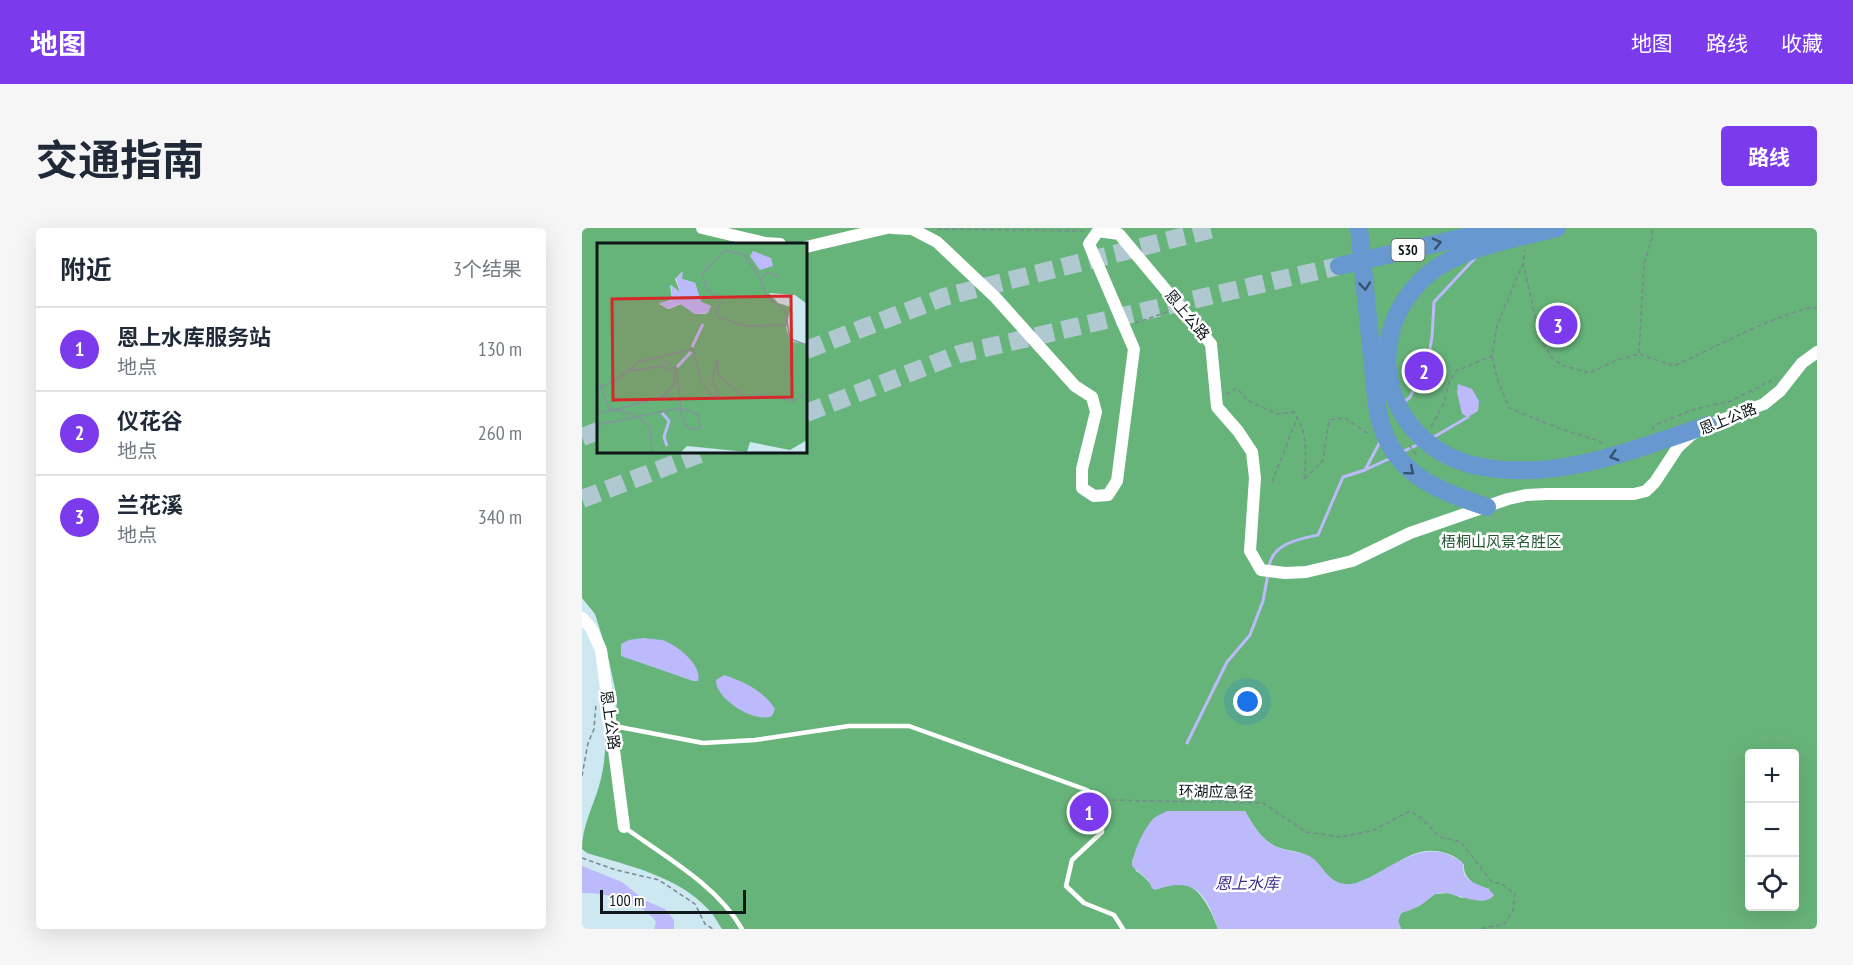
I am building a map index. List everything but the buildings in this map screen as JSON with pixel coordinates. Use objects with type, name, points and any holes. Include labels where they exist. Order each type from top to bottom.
[{"type":"highway","points":[[1359,228],[1377,407],[1384,435],[1400,462],[1424,482],[1438,490],[1486,507]]},
{"type":"highway","name":"S30","points":[[1339,266],[1504,228]]},
{"type":"highway","points":[[1557,228],[1466,252],[1427,275],[1408,294],[1396,317],[1386,359],[1391,392],[1406,421],[1419,435],[1462,462],[1482,467],[1535,470],[1577,465],[1626,453],[1708,425]]},
{"type":"street","points":[[702,228],[765,243]]},
{"type":"street","points":[[807,247],[887,228]]},
{"type":"street","points":[[892,228],[912,229],[937,242],[995,297],[1075,386],[1092,398],[1096,412],[1082,469],[1082,488],[1094,496],[1108,495],[1117,481],[1134,349],[1089,244],[1098,231]]},
{"type":"street","name":"恩上公路","points":[[1098,231],[1119,234],[1211,344],[1217,407],[1238,431],[1252,452],[1255,477],[1250,551],[1261,570],[1285,573],[1306,572],[1352,561],[1410,532],[1508,499],[1537,494],[1640,493],[1651,487],[1678,447],[1691,435],[1708,425],[1764,404],[1780,391],[1802,363],[1817,352]]},
{"type":"street","name":"恩上公路","points":[[582,618],[591,628],[601,651],[624,827]]},
{"type":"lane","points":[[611,726],[703,743],[755,740],[849,726],[909,726],[1087,790],[1098,800],[1102,832],[1072,860],[1066,886],[1084,903],[1114,915],[1123,929]]},
{"type":"lane","points":[[624,827],[714,892],[736,918],[742,929]]},
{"type":"path","points":[[1639,354],[1644,264],[1652,238],[1652,228]]},
{"type":"path","points":[[933,229],[1098,231]]},
{"type":"path","points":[[1525,251],[1523,263],[1497,325],[1492,356],[1497,378],[1509,408],[1561,429],[1599,441],[1606,447]]},
{"type":"path","points":[[1523,263],[1538,329],[1544,345],[1552,358],[1562,365],[1589,373],[1617,360],[1639,354],[1674,366],[1789,314],[1813,307],[1817,308]]},
{"type":"path","points":[[1122,322],[1133,324],[1145,321],[1166,314],[1178,304]]},
{"type":"path","points":[[1431,427],[1456,371],[1492,356]]},
{"type":"path","points":[[1649,432],[1655,425],[1695,409],[1731,401],[1782,374]]},
{"type":"path","points":[[1226,394],[1237,388],[1247,400],[1277,414],[1293,412],[1298,417],[1306,446],[1304,480],[1323,460],[1329,420],[1345,418],[1375,438]]},
{"type":"path","points":[[1272,482],[1298,417]]},
{"type":"path","points":[[1406,440],[1419,459]]},
{"type":"path","points":[[582,776],[588,743],[594,729],[596,705],[606,692]]},
{"type":"path","name":"环湖应急径","points":[[1098,800],[1263,803],[1306,832],[1340,837],[1372,831],[1410,810],[1440,837],[1461,842],[1492,882],[1502,884],[1515,894],[1514,912],[1504,924],[1479,929]]},
{"type":"path","points":[[582,858],[616,870],[659,880],[695,904],[705,924],[713,929]]},
{"type":"green space","name":"梧桐山风景名胜区","points":[[582,228],[1817,228],[1817,929],[1401,929],[1398,921],[1401,913],[1419,906],[1435,894],[1449,893],[1462,898],[1490,889],[1468,878],[1464,865],[1458,859],[1445,853],[1432,851],[1419,852],[1407,857],[1363,882],[1343,885],[1331,878],[1306,855],[1279,848],[1270,843],[1257,831],[1245,811],[1149,825],[1132,861],[1136,871],[1158,889],[1180,883],[1197,892],[1204,899],[1218,929],[722,929],[709,910],[697,898],[668,880],[587,853],[582,849],[586,824],[603,771],[605,725],[616,716],[617,698],[607,652],[595,614],[582,598]]},
{"type":"water","points":[[1458,384],[1472,389],[1479,401],[1478,411],[1468,417],[1462,414],[1457,392]]},
{"type":"water","points":[[643,638],[668,642],[681,651],[696,668],[698,681],[621,656],[621,644]]},
{"type":"water","points":[[724,675],[746,684],[765,697],[775,709],[772,716],[765,718],[756,716],[729,702],[717,687],[716,680]]},
{"type":"water","name":"恩上水库","points":[[1167,811],[1245,811],[1257,831],[1270,843],[1313,858],[1333,880],[1346,884],[1363,880],[1414,855],[1437,852],[1449,855],[1462,862],[1464,874],[1468,879],[1488,889],[1494,895],[1483,901],[1446,893],[1436,894],[1417,907],[1401,913],[1398,921],[1401,929],[1218,929],[1209,906],[1197,891],[1180,885],[1155,890],[1148,880],[1132,866],[1137,847],[1146,828],[1154,818]]},
{"type":"water","points":[[582,866],[622,882],[644,900],[665,909],[674,920],[674,929],[654,929],[656,922],[650,914],[623,899],[602,894],[582,893]]},
{"type":"waterway","points":[[1404,402],[1410,397],[1427,365],[1432,337],[1434,302],[1475,258]]},
{"type":"waterway","points":[[1432,438],[1468,417]]},
{"type":"waterway","points":[[1269,567],[1275,553],[1287,544],[1318,535],[1343,477],[1365,470],[1380,442]]},
{"type":"waterway","points":[[1402,452],[1421,443]]},
{"type":"waterway","points":[[1367,469],[1391,458]]},
{"type":"waterway","points":[[1187,743],[1227,662],[1250,635],[1263,601],[1268,574]]},
{"type":"tunnel","points":[[807,350],[944,297],[1217,228]]},
{"type":"tunnel","points":[[807,413],[959,354],[1339,266]]},
{"type":"tunnel","points":[[582,437],[597,431]]},
{"type":"tunnel","points":[[582,499],[702,453]]},
{"type":"place","name":"兰花溪","points":[[1558,325]]},
{"type":"place","name":"仪花谷","points":[[1424,371]]},
{"type":"place","name":"恩上水库服务站","points":[[1089,812]]}]
